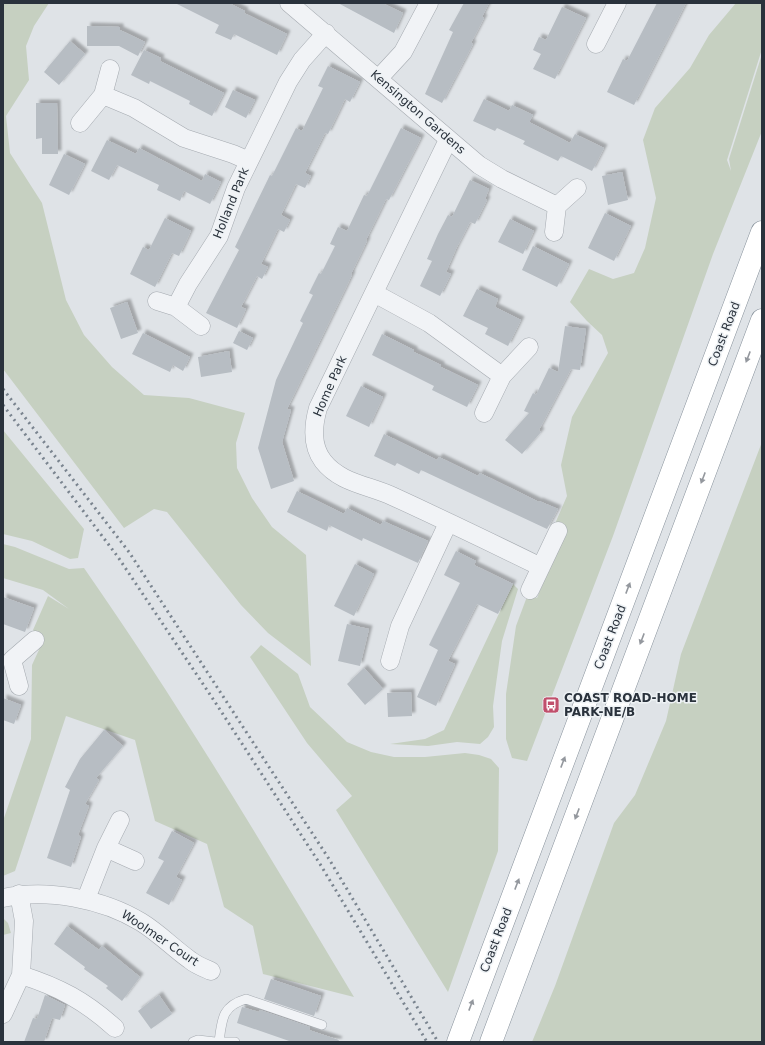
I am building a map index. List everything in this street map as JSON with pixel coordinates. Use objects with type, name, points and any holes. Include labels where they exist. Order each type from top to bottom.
[{"type":"highway","name":"Coast Road","points":[[458,1042],[762,232]]},
{"type":"highway","points":[[491,1042],[762,320]]},
{"type":"street","name":"Kensington Gardens","points":[[288,3],[379,78],[448,140],[491,173],[557,206]]},
{"type":"street","points":[[379,78],[403,52],[411,40],[429,3]]},
{"type":"street","points":[[596,44],[616,3]]},
{"type":"street","name":"Holland Park","points":[[176,307],[188,284],[220,236],[230,203],[249,161],[295,70],[326,33]]},
{"type":"street","points":[[80,123],[103,95],[110,69]]},
{"type":"street","name":"Holland Park","points":[[103,95],[134,108],[184,138],[233,154],[249,161]]},
{"type":"street","name":"Home Park","points":[[448,140],[318,408],[314,429],[315,447],[323,462],[340,476],[390,495],[541,567]]},
{"type":"street","points":[[554,232],[557,206],[577,188]]},
{"type":"street","points":[[374,293],[429,323],[502,376]]},
{"type":"street","points":[[157,301],[176,307],[201,326]]},
{"type":"street","points":[[484,413],[502,376],[529,347]]},
{"type":"street","points":[[390,661],[400,626],[448,523]]},
{"type":"street","points":[[530,590],[558,531]]},
{"type":"street","points":[[18,686],[8,657],[35,640]]},
{"type":"street","points":[[86,899],[106,848],[120,820]]},
{"type":"street","points":[[106,848],[134,861]]},
{"type":"street","points":[[3,1014],[21,975],[24,921],[11,896]]},
{"type":"street","name":"Woolmer Court","points":[[11,896],[86,899],[116,908],[142,923],[190,960],[211,971]]},
{"type":"street","points":[[21,975],[47,983],[72,995],[95,1010],[115,1028]]},
{"type":"lane","points":[[235,1042],[220,1042],[222,1018],[235,1002],[246,999],[322,1025]]},
{"type":"lane","points":[[193,1042],[198,1040],[216,1042]]},
{"type":"green space","points":[[3,3],[49,3],[34,26],[26,46],[29,80],[6,116],[10,153],[42,203],[66,300],[84,335],[112,367],[144,395],[189,398],[245,413],[236,443],[237,468],[252,498],[272,527],[306,555],[311,666],[268,633],[241,605],[167,512],[154,509],[124,528],[3,369]]},
{"type":"green space","points":[[736,3],[762,3],[762,49],[727,160],[731,171],[729,159],[762,54],[762,131],[713,254],[613,536],[527,761],[512,758],[506,739],[506,694],[516,626],[528,594],[537,598],[565,530],[554,526],[567,496],[561,465],[572,417],[608,353],[602,335],[570,302],[589,269],[613,279],[634,273],[645,248],[656,198],[643,140],[655,108],[690,68],[709,35]]},
{"type":"green space","points":[[3,430],[84,529],[78,558],[70,559],[32,541],[3,534]]},
{"type":"green space","points":[[762,442],[762,1042],[532,1042],[555,986],[614,823],[635,795],[666,721],[681,654]]},
{"type":"green space","points":[[3,544],[15,547],[69,569],[84,568],[155,673],[189,727],[256,834],[354,997],[263,974],[253,926],[224,907],[207,844],[155,821],[135,740],[66,716],[15,871],[3,876],[3,821],[31,739],[32,665],[43,641],[33,630],[48,596],[69,609],[43,590],[3,578]]},
{"type":"green space","points":[[513,584],[518,589],[502,641],[493,706],[494,727],[488,737],[480,744],[457,742],[428,746],[390,744],[425,739],[444,730]]},
{"type":"green space","points":[[261,645],[298,674],[310,707],[347,742],[371,752],[394,757],[425,757],[465,753],[479,755],[491,759],[499,768],[498,851],[448,992],[336,810],[352,796],[307,743],[250,657]]},
{"type":"green space","points":[[3,918],[8,923],[11,933],[3,935]]},
{"type":"building","points":[[175,3],[229,3],[245,11],[244,13],[287,34],[277,55],[234,34],[231,40],[215,33],[219,25]]},
{"type":"building","points":[[338,3],[382,3],[403,13],[394,33]]},
{"type":"building","points":[[464,3],[489,3],[482,17],[484,18],[471,43],[473,44],[442,103],[425,94],[453,32],[449,30]]},
{"type":"building","points":[[657,3],[686,3],[634,105],[607,92],[623,59],[627,61]]},
{"type":"building","points":[[562,7],[586,18],[555,79],[533,69],[541,54],[533,50],[539,37],[546,40]]},
{"type":"building","points":[[87,26],[120,27],[120,30],[145,42],[138,56],[119,46],[87,46]]},
{"type":"building","points":[[70,41],[85,54],[59,85],[44,72]]},
{"type":"building","points":[[144,50],[161,58],[160,61],[224,93],[212,116],[189,104],[190,101],[150,81],[149,84],[131,75]]},
{"type":"building","points":[[328,66],[360,82],[350,102],[345,99],[328,134],[325,133],[305,173],[311,176],[305,188],[296,184],[281,215],[290,220],[284,232],[278,229],[261,264],[268,267],[262,279],[257,276],[241,307],[246,309],[237,328],[206,313],[239,250],[235,247],[270,175],[272,176],[296,128],[302,131],[323,88],[318,86]]},
{"type":"building","points":[[233,90],[255,100],[246,118],[225,107]]},
{"type":"building","points":[[484,99],[509,111],[512,105],[533,115],[529,122],[570,143],[575,134],[604,148],[592,171],[561,156],[558,161],[523,144],[525,141],[497,128],[495,131],[473,121]]},
{"type":"building","points":[[36,103],[57,103],[58,154],[42,154],[42,138],[36,139]]},
{"type":"building","points":[[401,128],[421,138],[389,200],[386,199],[366,240],[367,241],[351,274],[352,275],[287,409],[291,410],[282,442],[294,481],[271,489],[258,448],[276,380],[303,323],[300,321],[313,295],[309,293],[319,273],[321,274],[335,246],[330,244],[338,227],[347,231],[364,195],[367,196]]},
{"type":"building","points":[[107,140],[136,154],[139,148],[202,181],[205,174],[221,182],[210,204],[184,191],[180,201],[157,190],[159,185],[117,165],[109,180],[91,171]]},
{"type":"building","points":[[64,154],[85,164],[69,195],[49,185]]},
{"type":"building","points":[[622,172],[628,200],[608,205],[602,176]]},
{"type":"building","points":[[470,180],[489,189],[485,199],[487,200],[475,224],[470,222],[456,249],[446,272],[451,274],[440,296],[420,286],[432,261],[427,259],[438,234],[448,215],[452,217]]},
{"type":"building","points":[[605,213],[631,226],[614,261],[588,248]]},
{"type":"building","points":[[165,218],[191,231],[179,256],[172,253],[155,287],[130,274],[143,247],[149,250]]},
{"type":"building","points":[[510,219],[534,231],[523,254],[498,242]]},
{"type":"building","points":[[533,246],[569,264],[557,287],[522,270]]},
{"type":"building","points":[[477,289],[498,299],[495,307],[521,320],[508,346],[485,334],[488,328],[463,316]]},
{"type":"building","points":[[127,302],[138,333],[121,339],[110,308]]},
{"type":"building","points":[[565,326],[586,329],[580,370],[571,369],[539,430],[541,432],[522,454],[505,440],[529,413],[524,411],[533,393],[536,395],[549,368],[558,372]]},
{"type":"building","points":[[239,331],[253,338],[247,350],[233,343]]},
{"type":"building","points":[[143,333],[190,357],[183,371],[173,365],[170,372],[132,354]]},
{"type":"building","points":[[382,334],[441,365],[441,367],[478,385],[467,407],[432,390],[434,386],[372,355]]},
{"type":"building","points":[[229,351],[232,372],[201,377],[198,357]]},
{"type":"building","points":[[361,386],[383,397],[369,427],[346,416]]},
{"type":"building","points":[[384,434],[437,460],[439,457],[478,476],[480,473],[539,502],[558,509],[547,529],[421,470],[419,474],[397,463],[395,466],[374,456]]},
{"type":"building","points":[[297,491],[344,514],[347,508],[381,525],[383,521],[428,541],[418,563],[363,538],[362,541],[329,525],[327,531],[287,512]]},
{"type":"building","points":[[456,551],[476,561],[474,565],[513,584],[498,614],[477,604],[448,661],[455,664],[436,706],[417,697],[438,650],[429,645],[460,583],[444,575]]},
{"type":"building","points":[[355,564],[374,574],[354,616],[334,606]]},
{"type":"building","points":[[3,597],[34,608],[25,632],[3,624]]},
{"type":"building","points":[[347,624],[369,629],[360,666],[338,661]]},
{"type":"building","points":[[364,668],[383,689],[365,705],[347,684]]},
{"type":"building","points":[[411,692],[412,716],[388,717],[387,693]]},
{"type":"building","points":[[3,698],[21,705],[14,724],[3,720]]},
{"type":"building","points":[[104,730],[123,746],[96,778],[99,780],[85,804],[89,806],[78,835],[81,837],[71,867],[47,858],[70,790],[65,787],[80,759]]},
{"type":"building","points":[[172,831],[194,843],[176,877],[182,880],[169,905],[146,893],[164,861],[158,858]]},
{"type":"building","points":[[67,926],[99,950],[102,946],[140,977],[122,1001],[106,988],[108,986],[84,969],[85,967],[54,944]]},
{"type":"building","points":[[271,979],[321,996],[314,1016],[264,999]]},
{"type":"building","points":[[45,995],[65,1005],[60,1020],[52,1018],[44,1042],[24,1042],[33,1018],[37,1019]]},
{"type":"building","points":[[159,995],[172,1014],[151,1029],[138,1011]]},
{"type":"building","points":[[242,1007],[259,1012],[260,1010],[310,1027],[309,1030],[339,1040],[338,1042],[292,1042],[237,1023]]},
{"type":"railway","points":[[3,389],[129,552],[329,859],[438,1042]]},
{"type":"railway","points":[[3,405],[118,557],[215,702],[320,864],[427,1042]]},
{"type":"place","name":"COAST ROAD-HOME PARK-NE/B","points":[[551,705]]}]
